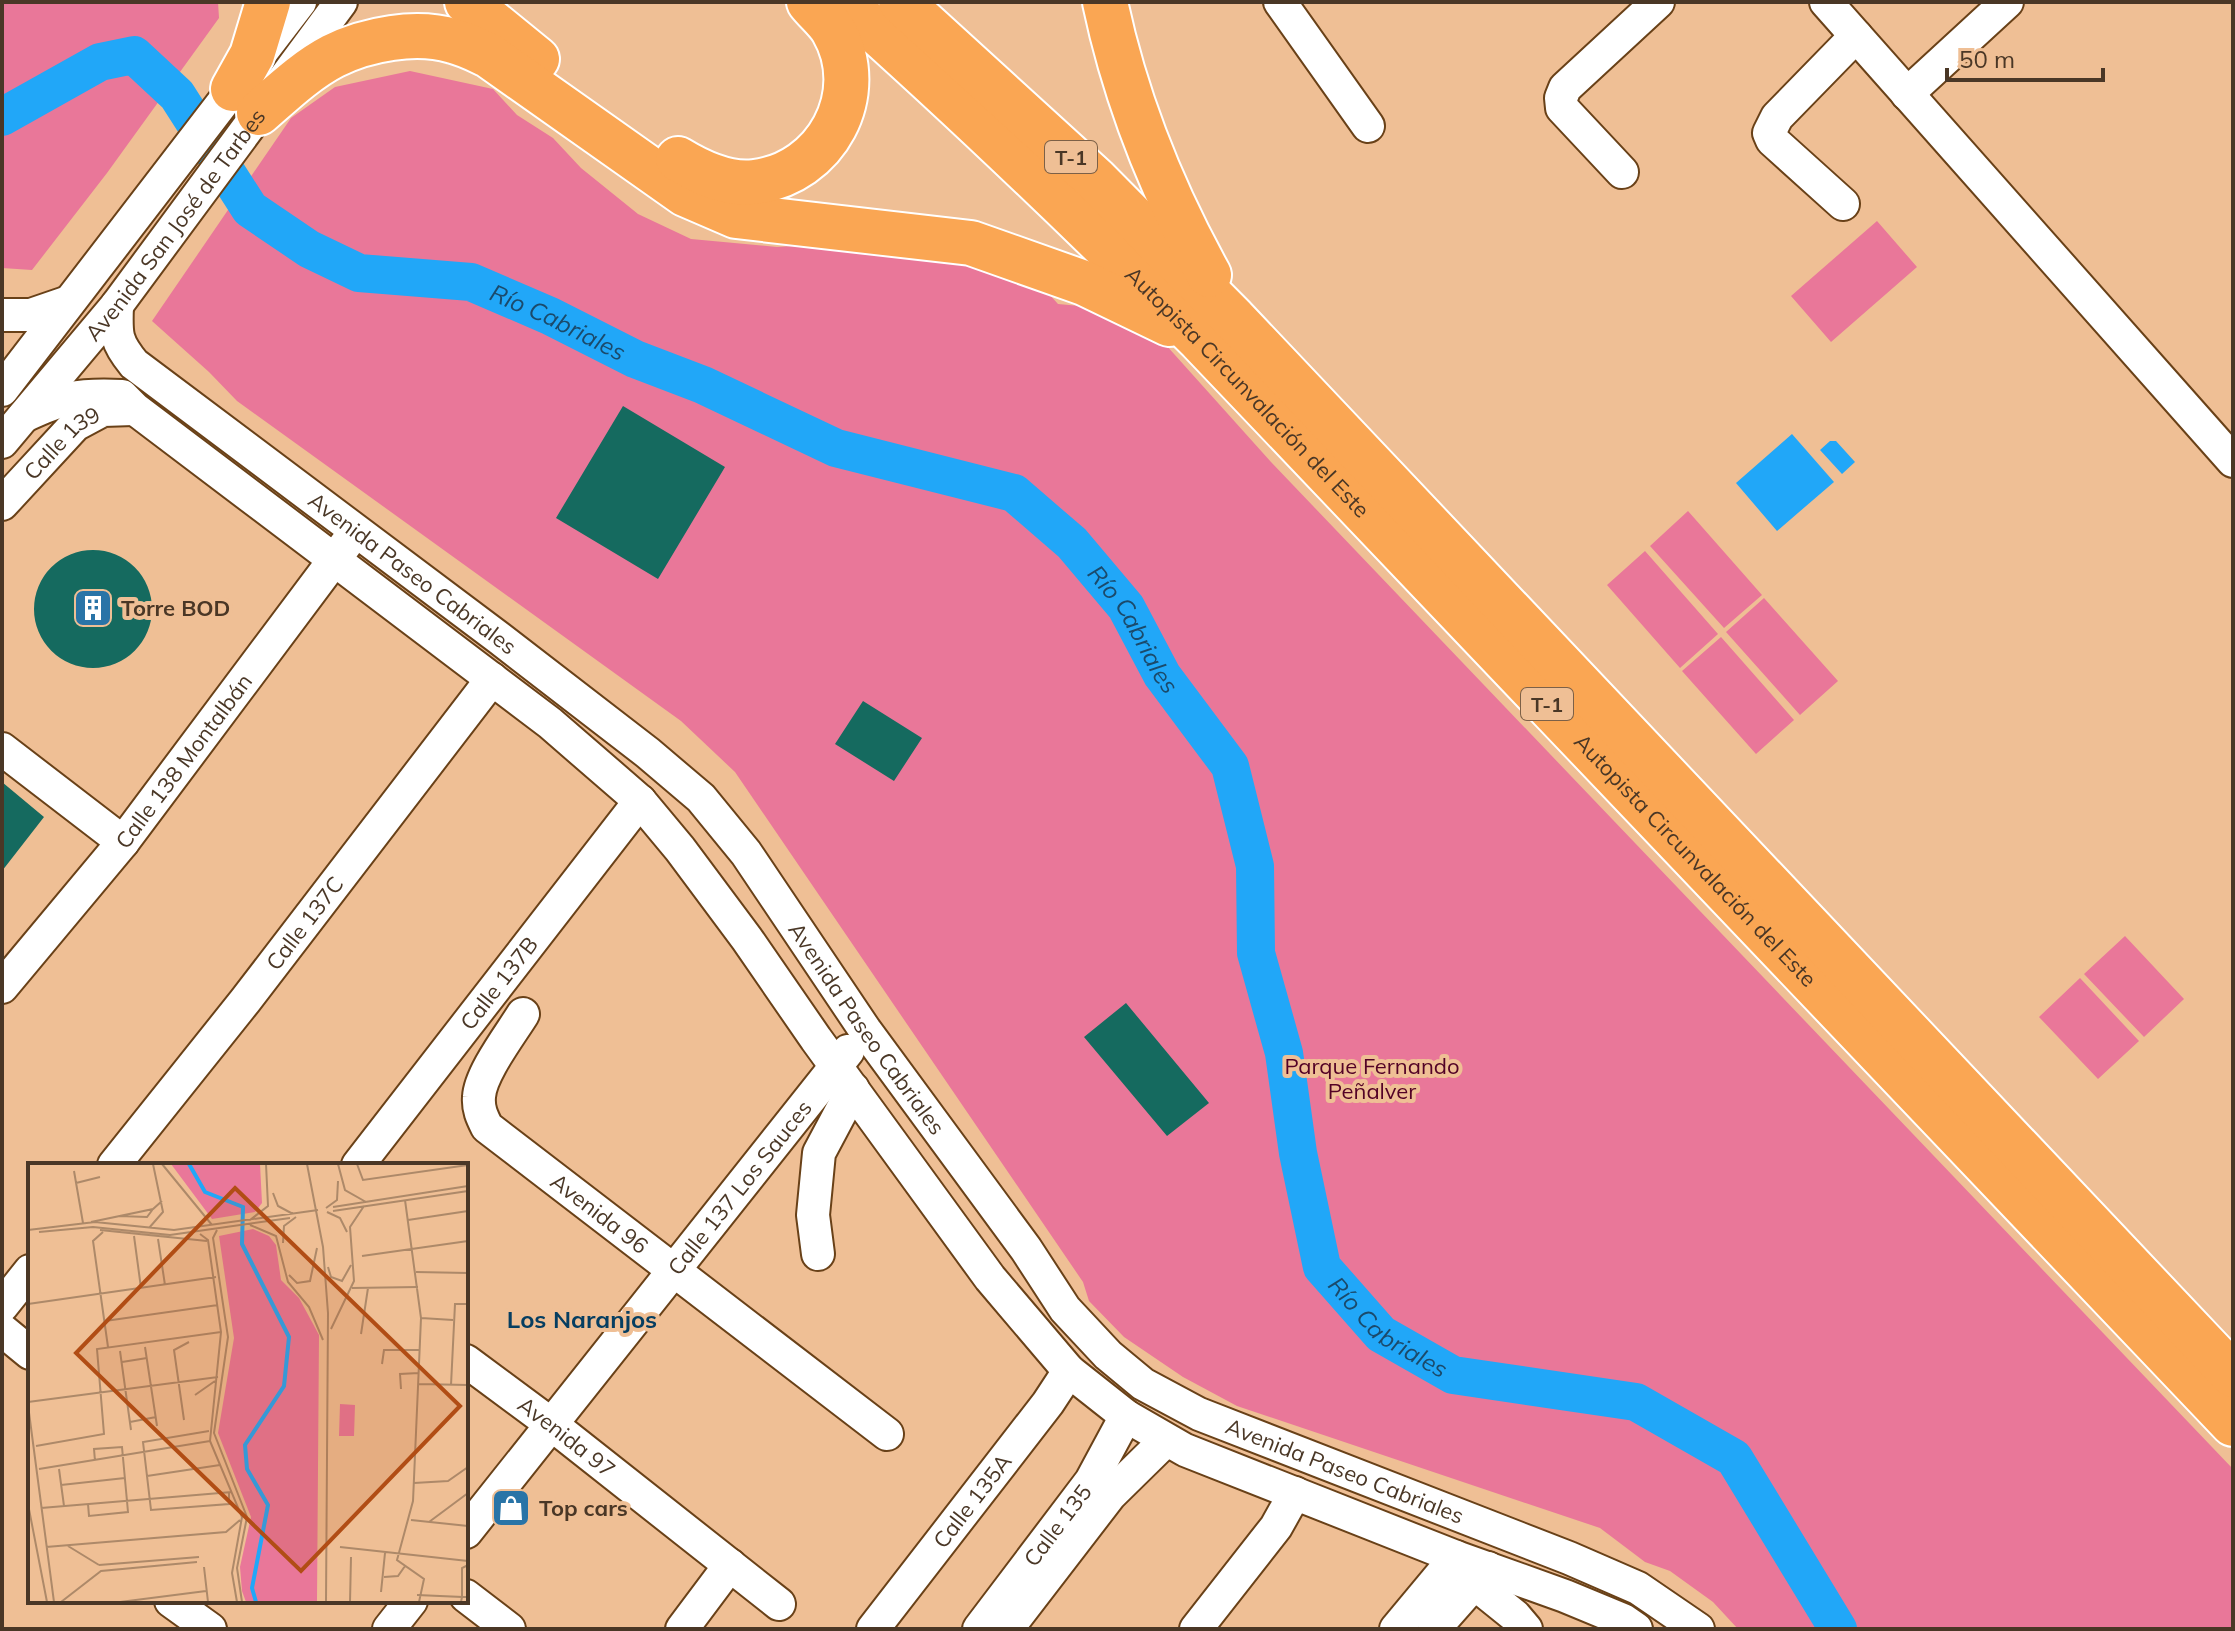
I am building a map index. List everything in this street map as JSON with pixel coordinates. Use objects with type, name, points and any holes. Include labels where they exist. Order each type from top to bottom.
[{"type":"highway","points":[[268,2],[252,55],[246,101],[295,82],[332,57],[367,43],[410,36],[452,40],[488,55],[685,194],[736,216],[971,243],[1217,330]]},
{"type":"highway","points":[[467,2],[506,36],[656,147],[720,180],[753,183],[786,174],[814,156],[835,130],[845,102],[846,66],[833,30],[809,2]]},
{"type":"highway","name":"Autopista Circunvalación del Este","points":[[843,2],[1043,185],[1217,330],[2233,1375]]},
{"type":"highway","name":"Autopista Circunvalación del Este","points":[[901,2],[1095,179],[1217,330],[2233,1424]]},
{"type":"highway","points":[[1105,2],[1117,51],[1147,142],[1194,248],[1217,330]]},
{"type":"street","name":"Avenida San José de Tarbes","points":[[2,442],[117,305],[149,261],[246,101],[300,2]]},
{"type":"street","name":"Avenida San José de Tarbes","points":[[2,390],[105,255],[341,2]]},
{"type":"street","points":[[1280,2],[1368,126]]},
{"type":"street","points":[[1622,172],[1562,108],[1561,98],[1565,88],[1658,2]]},
{"type":"street","points":[[1826,2],[2233,461]]},
{"type":"street","points":[[1907,94],[2007,2]]},
{"type":"street","points":[[1843,204],[1772,140],[1769,133],[1777,117],[1856,36]]},
{"type":"street","points":[[2,315],[31,315],[66,303]]},
{"type":"street","name":"Avenida Paseo Cabriales","points":[[117,305],[116,331],[120,347],[134,364],[358,530],[635,743],[701,798],[746,853],[865,1030],[1017,1237],[1065,1309],[1108,1355],[1143,1384],[1199,1414],[1485,1524],[1638,1588],[1698,1629]]},
{"type":"street","name":"Avenida Paseo Cabriales","points":[[24,416],[64,398],[93,394],[122,396],[135,409],[550,723],[640,801],[705,883],[990,1278],[1069,1371],[1126,1416],[1165,1441],[1456,1557],[1481,1576],[1565,1596],[1623,1620],[1636,1629]]},
{"type":"street","name":"Calle 139","points":[[2,504],[75,425],[103,410],[135,409]]},
{"type":"street","name":"Calle 138 Montalbán","points":[[6,973],[123,842],[358,530]]},
{"type":"street","name":"Calle 137C","points":[[116,1163],[245,1001],[492,679]]},
{"type":"street","points":[[2,749],[123,842]]},
{"type":"street","name":"Calle 137B","points":[[360,1163],[640,801]]},
{"type":"street","name":"Avenida 96","points":[[523,1014],[479,1094],[479,1113],[487,1127],[887,1434]]},
{"type":"street","name":"Calle 137 Los Sauces","points":[[468,1529],[674,1270],[844,1078],[865,1030]]},
{"type":"street","points":[[818,1254],[813,1215],[819,1153],[844,1078]]},
{"type":"street","points":[[2,1306],[28,1274]]},
{"type":"street","points":[[2,1330],[28,1351]]},
{"type":"street","name":"Avenida 97","points":[[468,1362],[779,1604]]},
{"type":"street","name":"Calle 135A","points":[[873,1629],[1048,1403],[1069,1371]]},
{"type":"street","name":"Calle 135","points":[[979,1629],[1091,1481],[1126,1416]]},
{"type":"street","name":"Calle 135","points":[[1007,1629],[1110,1495],[1165,1441]]},
{"type":"street","points":[[1196,1629],[1276,1527],[1295,1493]]},
{"type":"street","points":[[1396,1629],[1456,1557]]},
{"type":"street","points":[[682,1629],[730,1565]]},
{"type":"street","points":[[1434,1629],[1481,1576],[1526,1629]]},
{"type":"street","points":[[468,1598],[509,1629]]},
{"type":"street","points":[[174,1603],[210,1629]]},
{"type":"street","points":[[389,1629],[409,1603]]},
{"type":"green space","points":[[2,2],[218,2],[219,18],[107,173],[32,270],[2,268]]},
{"type":"green space","name":"Parque Fernando Peñalver","points":[[410,71],[493,89],[517,115],[553,138],[581,168],[638,214],[691,239],[777,247],[823,244],[1031,274],[1058,304],[1124,310],[1157,335],[1271,462],[2233,1469],[2233,1629],[1738,1629],[1713,1602],[1670,1571],[1645,1562],[1600,1528],[1237,1406],[1183,1377],[1124,1337],[1089,1301],[1083,1282],[735,772],[681,721],[237,401],[152,321],[291,118],[335,87]]},
{"type":"green space","points":[[1877,221],[1917,267],[1831,342],[1791,296]]},
{"type":"green space","points":[[1688,511],[1762,595],[1724,628],[1650,546]]},
{"type":"green space","points":[[1645,551],[1718,634],[1680,668],[1607,585]]},
{"type":"green space","points":[[1764,598],[1838,681],[1800,715],[1726,632]]},
{"type":"green space","points":[[1721,637],[1794,720],[1756,754],[1682,671]]},
{"type":"green space","points":[[2125,936],[2184,999],[2144,1037],[2084,974]]},
{"type":"green space","points":[[2080,978],[2139,1041],[2098,1079],[2039,1017]]},
{"type":"water","points":[[1792,434],[1834,482],[1777,531],[1736,483]]},
{"type":"water","points":[[1830,441],[1836,441],[1855,462],[1842,474],[1820,450]]},
{"type":"building","points":[[623,406],[725,467],[658,579],[556,518]]},
{"type":"building","name":"Torre BOD","points":[[93,550],[126,560],[142,576],[152,609],[142,642],[126,658],[93,668],[60,658],[44,642],[34,609],[44,576],[60,560]]},
{"type":"building","points":[[863,701],[922,738],[894,781],[835,744]]},
{"type":"building","points":[[2,782],[44,817],[2,871]]},
{"type":"building","points":[[1126,1003],[1209,1103],[1167,1136],[1084,1037]]},
{"type":"waterway","name":"Río Cabriales","points":[[2,117],[100,62],[134,55],[177,95],[250,209],[309,249],[359,273],[471,282],[836,448],[1014,493],[1072,543],[1126,607],[1162,675],[1230,766],[1255,866],[1256,953],[1284,1053],[1298,1153],[1322,1267],[1381,1334],[1453,1375],[1636,1402],[1734,1458],[1838,1629]]},
{"type":"place","name":"Torre BOD","points":[[93,608]]},
{"type":"place","name":"Top cars","points":[[511,1508]]},
{"type":"district","name":"Los Naranjos","points":[[582,1319]]}]
